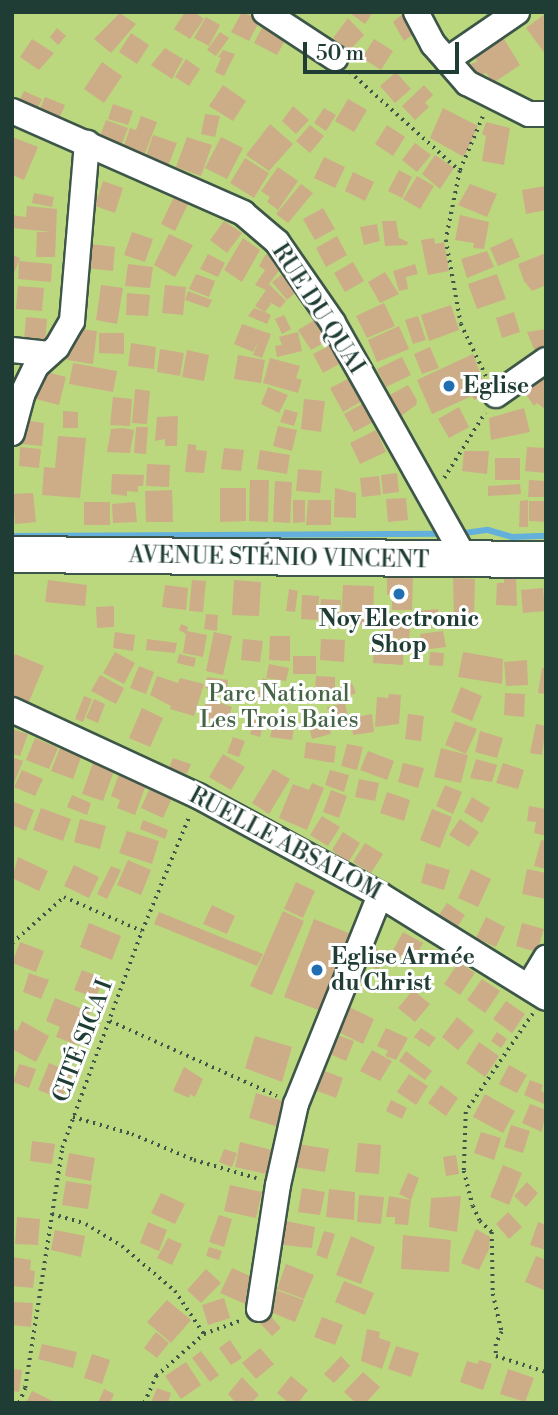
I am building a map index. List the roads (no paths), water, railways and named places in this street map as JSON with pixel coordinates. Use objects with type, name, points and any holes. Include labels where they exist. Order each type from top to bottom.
[{"type":"main road","name":"AVENUE STÉNIO VINCENT","points":[[12,554],[466,561],[546,559]]},
{"type":"street","points":[[265,12],[335,58]]},
{"type":"street","points":[[416,12],[433,44],[467,83],[529,114],[546,114]]},
{"type":"street","points":[[447,60],[517,12]]},
{"type":"street","name":"RUE DU QUAI","points":[[12,111],[243,213],[277,242],[333,323],[466,561]]},
{"type":"street","points":[[12,433],[22,395],[36,366],[57,347],[72,321],[76,300],[87,143]]},
{"type":"street","points":[[12,350],[49,354]]},
{"type":"street","points":[[496,396],[546,360]]},
{"type":"street","name":"RUELLE ABSALOM","points":[[12,710],[198,796],[380,895],[540,994]]},
{"type":"street","points":[[259,1308],[278,1185],[296,1104],[380,895]]},
{"type":"street","points":[[540,994],[546,958]]},
{"type":"waterway","points":[[458,534],[488,530],[512,537],[546,536]]},
{"type":"waterway","points":[[12,536],[444,534]]},
{"type":"place","name":"Eglise","points":[[449,386]]},
{"type":"place","name":"Noy Electronic Shop","points":[[399,594]]},
{"type":"place","name":"Eglise Armée du Christ","points":[[317,970]]},
{"type":"park label","name":"Parc National Les Trois Baies","points":[[279,707]]}]
